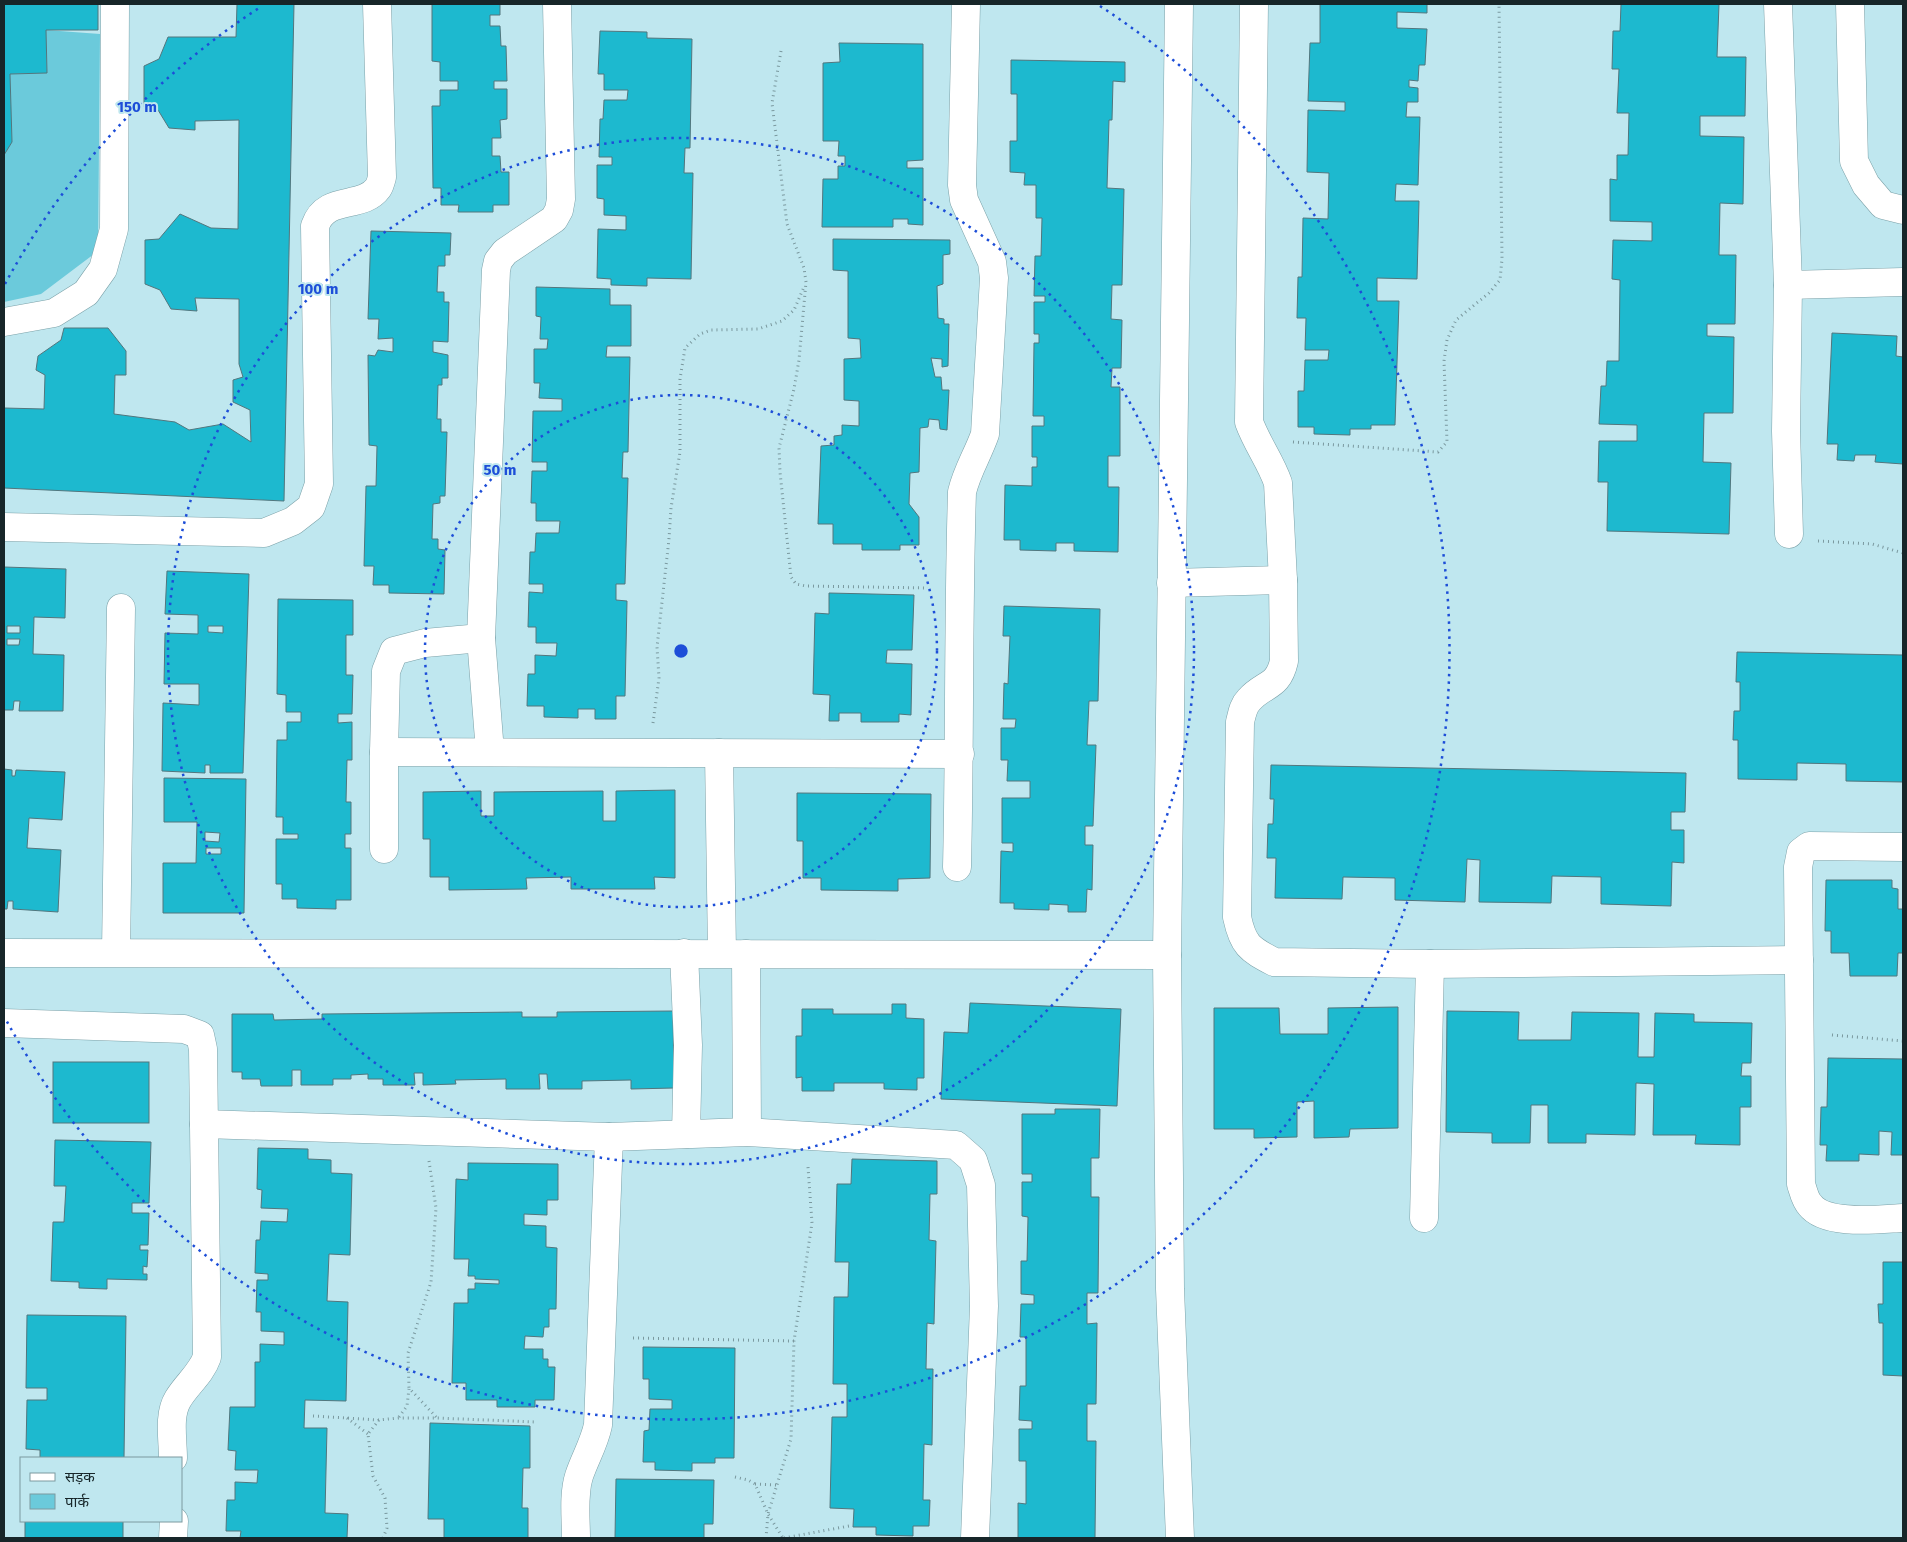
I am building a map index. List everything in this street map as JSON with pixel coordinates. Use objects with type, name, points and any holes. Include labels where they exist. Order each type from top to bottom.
[{"type":"street","points":[[4,322],[54,313],[86,292],[103,269],[114,229],[115,4]]},
{"type":"street","points":[[4,527],[264,533],[293,521],[311,507],[319,484],[315,226],[318,217],[327,209],[370,196],[378,188],[382,177],[377,4]]},
{"type":"street","points":[[490,752],[480,638],[496,270],[498,260],[505,252],[554,219],[562,199],[557,4]]},
{"type":"street","points":[[957,867],[960,754],[959,588],[962,492],[965,477],[985,434],[994,278],[992,262],[964,200],[962,185],[966,4]]},
{"type":"street","points":[[1178,4],[1167,955],[1170,1289],[1180,1538]]},
{"type":"street","points":[[1254,4],[1249,422],[1255,440],[1274,471],[1278,483],[1283,580],[1284,661],[1281,673],[1276,681],[1249,700],[1243,710],[1240,722],[1237,917],[1242,936],[1253,951],[1274,962],[1430,964],[1799,960]]},
{"type":"street","points":[[1778,4],[1788,285],[1786,431],[1789,534]]},
{"type":"street","points":[[1850,4],[1854,161],[1866,185],[1883,205],[1903,210]]},
{"type":"street","points":[[1788,285],[1903,282]]},
{"type":"street","points":[[1172,583],[1283,580]]},
{"type":"street","points":[[116,952],[121,608]]},
{"type":"street","points":[[384,849],[386,671],[394,651],[425,643],[480,638]]},
{"type":"street","points":[[384,752],[960,754]]},
{"type":"street","points":[[720,753],[747,1132]]},
{"type":"street","points":[[1903,847],[1809,846],[1800,852],[1798,867],[1798,1032],[1801,1184],[1810,1206],[1824,1215],[1844,1220],[1903,1218]]},
{"type":"street","points":[[4,953],[1167,955]]},
{"type":"street","points":[[684,953],[688,1045],[686,1134]]},
{"type":"street","points":[[1424,1218],[1430,964]]},
{"type":"street","points":[[4,1022],[184,1029],[200,1035],[203,1049],[207,1356],[200,1372],[178,1398],[175,1405],[173,1412],[173,1457]]},
{"type":"street","points":[[204,1124],[609,1137],[747,1132],[956,1146],[973,1160],[981,1185],[984,1306],[975,1538]]},
{"type":"street","points":[[576,1538],[578,1477],[595,1441],[598,1425],[609,1137]]},
{"type":"street","points":[[173,1538],[174,1522]]},
{"type":"path","points":[[1255,440],[1438,452],[1447,442],[1444,361],[1447,340],[1456,320],[1489,293],[1500,280],[1502,260],[1499,4]]},
{"type":"path","points":[[781,51],[772,103],[787,224],[804,268],[806,282],[794,389],[779,448],[791,577],[796,584],[806,586],[959,588]]},
{"type":"path","points":[[653,726],[659,678],[656,647],[671,508],[680,452],[680,379],[684,348],[700,334],[711,330],[758,329],[782,321],[794,310],[806,282]]},
{"type":"path","points":[[1789,534],[1818,541],[1872,544],[1903,553]]},
{"type":"path","points":[[1798,1032],[1903,1041]]},
{"type":"path","points":[[399,1418],[407,1406],[410,1388],[408,1353],[431,1282],[436,1208],[424,1131]]},
{"type":"path","points":[[766,1538],[768,1514],[790,1439],[794,1341],[812,1223],[806,1136]]},
{"type":"path","points":[[629,1338],[794,1341]]},
{"type":"path","points":[[410,1388],[437,1418]]},
{"type":"path","points":[[313,1416],[379,1420],[437,1418],[536,1422]]},
{"type":"path","points":[[346,1417],[368,1434]]},
{"type":"path","points":[[379,1420],[368,1434],[373,1476],[385,1498],[386,1528],[383,1538]]},
{"type":"path","points":[[735,1477],[755,1484],[777,1485]]},
{"type":"path","points":[[755,1484],[768,1514],[784,1538],[849,1526]]},
{"type":"green space","points":[[46,30],[100,34],[98,251],[41,294],[4,302],[4,155],[12,142],[10,74],[47,73]]},
{"type":"building","points":[[4,4],[98,4],[98,30],[46,30],[47,73],[10,74],[12,142],[4,155]]},
{"type":"building","points":[[237,4],[294,4],[284,501],[4,488],[4,408],[44,409],[45,375],[36,370],[38,356],[61,340],[64,328],[108,328],[126,351],[126,375],[115,375],[114,414],[175,422],[189,430],[223,424],[251,442],[250,410],[233,402],[233,380],[243,377],[239,364],[239,299],[195,298],[197,311],[171,309],[160,290],[145,284],[145,240],[159,239],[180,214],[211,228],[238,229],[239,120],[195,121],[195,130],[169,128],[158,110],[144,107],[144,66],[159,59],[168,37],[236,37]]},
{"type":"building","points":[[432,4],[500,4],[500,15],[490,15],[490,26],[500,26],[501,46],[506,46],[507,81],[494,81],[494,89],[507,89],[507,119],[500,120],[501,138],[492,138],[492,156],[500,156],[501,172],[509,172],[509,205],[493,205],[493,212],[458,212],[459,205],[441,205],[441,188],[433,188],[432,106],[440,106],[440,90],[458,90],[458,81],[440,81],[440,62],[432,61]]},
{"type":"building","points":[[1320,4],[1427,4],[1427,13],[1397,12],[1397,28],[1427,29],[1425,65],[1419,65],[1418,81],[1409,80],[1409,87],[1418,88],[1418,102],[1407,102],[1406,117],[1420,117],[1418,185],[1396,184],[1395,201],[1419,201],[1417,279],[1377,278],[1377,301],[1399,301],[1395,425],[1371,425],[1371,429],[1350,429],[1350,435],[1314,434],[1314,427],[1298,427],[1298,391],[1304,391],[1305,360],[1328,360],[1329,350],[1305,350],[1306,318],[1297,318],[1298,277],[1302,277],[1303,218],[1328,219],[1329,173],[1307,172],[1308,110],[1345,111],[1345,102],[1308,101],[1310,43],[1320,43]]},
{"type":"building","points":[[1621,4],[1719,4],[1717,57],[1746,57],[1745,116],[1700,116],[1700,136],[1744,137],[1743,204],[1720,203],[1719,255],[1736,255],[1735,324],[1707,324],[1707,336],[1734,337],[1733,413],[1704,413],[1703,462],[1731,463],[1729,534],[1607,531],[1608,482],[1598,482],[1599,441],[1637,441],[1637,425],[1599,424],[1601,386],[1606,386],[1607,361],[1619,361],[1620,280],[1612,279],[1613,240],[1652,241],[1652,222],[1610,221],[1610,179],[1617,180],[1617,155],[1628,155],[1629,113],[1617,113],[1619,69],[1612,69],[1613,31],[1620,31]]},
{"type":"building","points":[[600,31],[647,32],[647,38],[692,39],[690,148],[685,148],[684,173],[693,173],[691,279],[647,278],[647,286],[611,285],[611,279],[597,278],[598,229],[626,230],[626,216],[604,215],[604,199],[597,198],[597,165],[612,165],[612,157],[599,157],[600,119],[603,119],[604,100],[627,100],[628,90],[604,90],[604,74],[598,74]]},
{"type":"building","points":[[839,43],[923,44],[923,160],[907,161],[907,168],[923,168],[923,225],[908,224],[908,219],[893,219],[893,227],[822,227],[823,179],[838,179],[838,166],[845,166],[845,156],[838,156],[839,141],[823,141],[823,63],[840,62]]},
{"type":"building","points":[[1011,60],[1125,62],[1125,82],[1113,81],[1112,120],[1109,120],[1107,188],[1124,189],[1122,285],[1112,285],[1111,319],[1122,320],[1121,368],[1112,368],[1111,387],[1120,387],[1120,456],[1108,456],[1108,487],[1119,487],[1118,552],[1074,551],[1074,543],[1056,543],[1056,551],[1020,550],[1020,540],[1004,540],[1005,485],[1032,486],[1032,467],[1037,467],[1037,457],[1032,457],[1032,426],[1044,426],[1044,416],[1033,416],[1034,343],[1039,343],[1039,334],[1034,334],[1034,302],[1045,302],[1045,296],[1034,296],[1035,256],[1041,256],[1042,218],[1036,218],[1036,185],[1024,185],[1025,173],[1010,172],[1010,141],[1017,141],[1017,94],[1011,94]]},
{"type":"building","points":[[371,231],[451,233],[450,255],[445,255],[445,266],[438,266],[437,292],[444,292],[444,302],[449,302],[448,342],[433,341],[433,352],[448,355],[448,378],[442,378],[442,385],[438,385],[437,419],[441,419],[441,432],[447,432],[445,496],[440,496],[440,503],[433,504],[432,539],[438,539],[438,549],[445,550],[444,594],[389,593],[389,585],[373,585],[374,566],[364,566],[366,486],[376,486],[377,446],[369,445],[368,355],[375,356],[378,350],[393,352],[393,338],[378,339],[379,319],[368,319]]},
{"type":"building","points":[[833,239],[950,240],[950,254],[943,255],[943,284],[937,286],[938,318],[944,319],[944,324],[949,324],[948,366],[942,367],[942,359],[931,358],[935,377],[941,377],[942,390],[949,390],[947,430],[940,429],[939,420],[929,419],[928,427],[920,428],[919,472],[910,473],[909,504],[919,517],[919,545],[900,545],[900,550],[862,550],[862,544],[833,544],[833,524],[818,524],[821,446],[834,445],[834,436],[842,435],[842,425],[859,426],[859,401],[844,400],[844,359],[861,358],[860,339],[848,338],[848,271],[833,270]]},
{"type":"building","points":[[536,287],[610,289],[610,305],[631,305],[631,346],[607,346],[606,357],[630,357],[628,452],[623,452],[622,478],[628,478],[625,584],[616,584],[616,600],[627,601],[625,696],[616,696],[616,719],[595,719],[595,709],[578,709],[578,718],[544,717],[544,706],[527,706],[528,674],[535,674],[535,655],[556,656],[557,643],[536,643],[536,627],[528,627],[529,592],[543,593],[543,584],[529,584],[530,552],[535,552],[536,533],[559,533],[560,521],[536,521],[536,503],[531,503],[532,471],[547,471],[547,462],[532,462],[533,411],[562,411],[562,399],[539,398],[540,383],[534,383],[534,349],[547,349],[548,339],[540,339],[541,317],[536,316]]},
{"type":"building","points":[[1832,333],[1897,336],[1896,356],[1903,357],[1903,464],[1875,462],[1876,455],[1855,455],[1854,461],[1837,460],[1838,444],[1827,444]]},
{"type":"building","points":[[4,567],[66,569],[65,618],[34,617],[33,654],[64,655],[63,711],[19,711],[20,701],[14,701],[13,710],[4,710]],"holes":[[[7,626],[20,626],[20,633],[7,633]],[[7,639],[20,639],[19,645],[7,645]]]},
{"type":"building","points":[[167,571],[249,574],[243,773],[210,773],[210,765],[205,765],[205,773],[162,771],[163,703],[199,705],[199,684],[164,684],[165,633],[198,634],[198,615],[165,614]],"holes":[[[208,626],[223,626],[223,633],[208,632]]]},
{"type":"building","points":[[829,593],[914,595],[912,650],[887,650],[886,663],[912,664],[911,715],[899,714],[899,722],[861,722],[861,713],[839,713],[839,721],[829,721],[830,695],[813,694],[815,613],[829,614]]},
{"type":"building","points":[[278,599],[353,600],[353,635],[346,635],[346,675],[353,675],[352,714],[338,714],[338,723],[352,722],[352,760],[347,760],[346,802],[351,802],[351,834],[345,834],[345,848],[351,848],[351,900],[336,900],[336,909],[297,908],[297,899],[282,899],[282,884],[276,884],[276,839],[298,839],[298,834],[283,834],[283,817],[276,817],[277,740],[287,740],[287,722],[301,722],[301,712],[286,712],[286,695],[277,694]]},
{"type":"building","points":[[1004,606],[1100,609],[1098,701],[1089,701],[1087,745],[1096,745],[1093,826],[1085,826],[1085,845],[1093,845],[1092,890],[1087,889],[1086,912],[1068,912],[1068,905],[1049,904],[1049,910],[1014,909],[1014,903],[1000,903],[1001,851],[1013,852],[1013,843],[1002,843],[1002,798],[1030,798],[1030,781],[1007,781],[1008,760],[1001,760],[1001,728],[1015,728],[1016,719],[1003,719],[1004,683],[1008,684],[1010,636],[1003,636]]},
{"type":"building","points":[[1737,652],[1903,655],[1903,782],[1846,781],[1846,764],[1797,763],[1797,780],[1738,779],[1738,740],[1733,740],[1734,711],[1740,711],[1740,682],[1736,682]]},
{"type":"building","points":[[1271,765],[1686,773],[1685,812],[1671,812],[1671,830],[1684,830],[1684,863],[1672,862],[1671,906],[1601,904],[1601,877],[1552,876],[1551,903],[1479,902],[1480,860],[1467,859],[1465,902],[1395,900],[1395,878],[1343,877],[1342,899],[1275,898],[1276,858],[1267,858],[1268,824],[1273,824],[1274,799],[1270,799]]},
{"type":"building","points":[[4,769],[12,770],[12,776],[15,776],[16,770],[65,772],[62,820],[29,818],[27,848],[61,850],[58,912],[13,909],[13,901],[8,901],[7,909],[4,909]]},
{"type":"building","points":[[164,778],[246,779],[244,913],[163,913],[163,863],[196,863],[197,822],[164,822]],"holes":[[[205,832],[220,833],[219,842],[205,841]],[[206,848],[221,848],[221,854],[206,854]]]},
{"type":"building","points":[[675,790],[675,878],[654,877],[655,889],[571,889],[571,877],[526,878],[527,889],[449,890],[449,877],[430,877],[430,839],[423,839],[423,792],[481,791],[481,816],[494,816],[494,792],[603,791],[603,821],[616,821],[616,791]]},
{"type":"building","points":[[797,793],[931,794],[930,878],[898,879],[898,891],[821,890],[821,878],[803,878],[803,841],[797,841]]},
{"type":"building","points":[[1826,880],[1892,880],[1892,888],[1898,889],[1898,909],[1903,909],[1903,953],[1898,953],[1897,976],[1850,976],[1849,953],[1831,953],[1831,931],[1825,931]]},
{"type":"building","points":[[970,1003],[1121,1009],[1117,1106],[941,1099],[944,1032],[968,1033]]},
{"type":"building","points":[[892,1004],[906,1004],[906,1018],[924,1019],[924,1078],[917,1078],[917,1090],[884,1089],[884,1083],[834,1083],[834,1091],[802,1091],[802,1077],[796,1078],[796,1036],[802,1036],[802,1009],[833,1009],[833,1014],[892,1014]]},
{"type":"building","points":[[1398,1007],[1398,1128],[1350,1129],[1349,1137],[1314,1138],[1314,1101],[1297,1102],[1297,1137],[1254,1138],[1254,1129],[1214,1129],[1214,1008],[1279,1008],[1280,1034],[1328,1034],[1328,1008]]},
{"type":"building","points":[[673,1011],[674,1088],[631,1089],[631,1080],[582,1081],[582,1089],[548,1089],[547,1074],[539,1074],[540,1089],[506,1089],[506,1079],[455,1080],[456,1084],[423,1085],[423,1073],[414,1073],[415,1085],[383,1085],[383,1079],[368,1079],[368,1074],[351,1075],[351,1079],[333,1079],[333,1085],[301,1085],[301,1070],[292,1070],[292,1086],[261,1086],[260,1079],[242,1079],[242,1072],[232,1072],[232,1014],[273,1014],[274,1020],[322,1019],[322,1014],[522,1012],[522,1017],[557,1017],[557,1012]]},
{"type":"building","points":[[1447,1011],[1519,1012],[1518,1040],[1571,1040],[1572,1012],[1639,1013],[1638,1057],[1654,1057],[1655,1013],[1694,1014],[1694,1022],[1752,1023],[1751,1063],[1742,1063],[1741,1076],[1751,1076],[1751,1107],[1740,1107],[1740,1145],[1695,1144],[1696,1135],[1653,1135],[1654,1084],[1636,1083],[1635,1135],[1586,1134],[1586,1143],[1548,1143],[1548,1105],[1531,1105],[1530,1143],[1492,1143],[1492,1133],[1446,1132]]},
{"type":"building","points":[[1828,1058],[1903,1059],[1903,1155],[1891,1155],[1892,1132],[1879,1131],[1879,1155],[1859,1154],[1859,1161],[1826,1161],[1827,1145],[1820,1145],[1821,1107],[1827,1107]]},
{"type":"building","points":[[53,1062],[149,1062],[149,1123],[53,1123]]},
{"type":"building","points":[[1055,1109],[1100,1109],[1099,1158],[1091,1158],[1091,1197],[1099,1197],[1098,1293],[1087,1293],[1087,1324],[1097,1323],[1096,1404],[1087,1404],[1087,1441],[1096,1441],[1095,1538],[1018,1538],[1018,1503],[1026,1504],[1026,1461],[1019,1461],[1019,1429],[1032,1429],[1032,1421],[1019,1420],[1020,1386],[1026,1386],[1026,1337],[1020,1337],[1021,1304],[1034,1304],[1034,1295],[1021,1294],[1021,1261],[1027,1261],[1028,1217],[1022,1216],[1022,1182],[1032,1182],[1032,1174],[1022,1174],[1022,1114],[1055,1114]]},
{"type":"building","points":[[55,1140],[151,1142],[149,1203],[132,1203],[132,1213],[149,1213],[148,1245],[140,1245],[140,1250],[148,1250],[147,1267],[143,1266],[143,1274],[147,1274],[147,1280],[107,1279],[107,1289],[79,1288],[79,1282],[51,1281],[53,1222],[64,1222],[66,1186],[54,1186]]},
{"type":"building","points":[[258,1148],[308,1149],[308,1159],[331,1160],[331,1173],[352,1174],[350,1255],[329,1254],[327,1301],[348,1302],[346,1401],[305,1400],[304,1428],[327,1428],[325,1513],[348,1514],[347,1538],[240,1538],[241,1531],[226,1531],[227,1500],[235,1500],[235,1482],[257,1483],[258,1470],[235,1470],[236,1451],[228,1450],[230,1407],[255,1407],[255,1362],[260,1362],[260,1344],[284,1345],[284,1332],[261,1331],[261,1312],[256,1312],[257,1280],[268,1280],[268,1274],[255,1273],[256,1240],[260,1240],[261,1221],[287,1222],[288,1209],[261,1208],[262,1190],[257,1189]]},
{"type":"building","points":[[852,1159],[937,1161],[937,1194],[930,1194],[929,1240],[936,1241],[934,1324],[927,1323],[926,1369],[933,1369],[932,1445],[924,1444],[923,1500],[930,1500],[929,1526],[913,1526],[913,1536],[876,1535],[876,1527],[853,1527],[854,1509],[830,1508],[832,1417],[847,1417],[847,1384],[833,1384],[834,1297],[848,1297],[849,1262],[835,1262],[837,1184],[851,1184]]},
{"type":"building","points":[[468,1163],[558,1164],[558,1200],[547,1200],[547,1215],[524,1214],[524,1225],[546,1226],[546,1247],[557,1248],[556,1309],[549,1309],[549,1327],[544,1327],[543,1337],[525,1336],[524,1349],[543,1349],[543,1359],[548,1359],[548,1367],[555,1367],[554,1400],[535,1400],[535,1407],[497,1407],[497,1400],[466,1400],[466,1383],[452,1383],[454,1303],[468,1303],[468,1289],[475,1289],[475,1283],[499,1284],[499,1280],[475,1279],[475,1276],[468,1276],[469,1259],[454,1259],[456,1179],[468,1180]]},
{"type":"building","points":[[1883,1262],[1903,1262],[1903,1376],[1883,1375],[1883,1323],[1879,1323],[1878,1304],[1883,1304]]},
{"type":"building","points":[[27,1315],[126,1316],[124,1457],[40,1457],[40,1450],[26,1449],[27,1400],[47,1400],[47,1388],[26,1388]]},
{"type":"building","points":[[643,1347],[735,1348],[734,1458],[715,1458],[715,1463],[692,1463],[692,1471],[655,1470],[655,1462],[643,1462],[644,1431],[649,1430],[650,1409],[672,1409],[672,1400],[649,1399],[649,1379],[643,1379]]},
{"type":"building","points":[[430,1423],[530,1426],[530,1468],[523,1468],[522,1508],[528,1508],[528,1538],[444,1538],[444,1519],[428,1519]]},
{"type":"building","points":[[616,1479],[714,1480],[713,1524],[704,1524],[704,1538],[615,1538]]},
{"type":"building","points":[[25,1522],[123,1522],[123,1538],[25,1538]]}]
